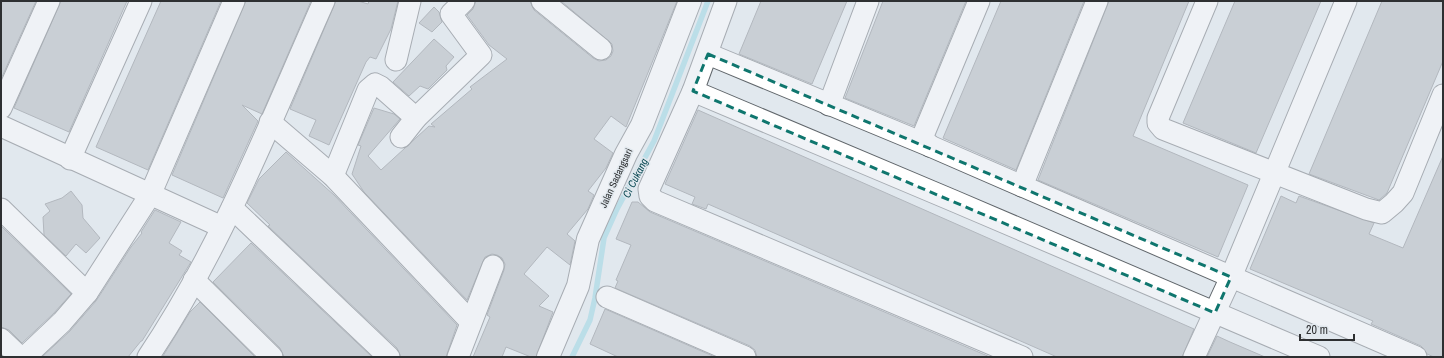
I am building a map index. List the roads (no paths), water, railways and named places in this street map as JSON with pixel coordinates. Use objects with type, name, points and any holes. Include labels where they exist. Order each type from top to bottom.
[{"type":"street","points":[[1,108],[49,1]]},
{"type":"street","points":[[70,159],[141,1]]},
{"type":"street","points":[[25,357],[62,322],[88,293],[150,195],[234,1]]},
{"type":"street","points":[[148,357],[194,280],[232,208],[324,1]]},
{"type":"street","points":[[396,60],[410,1]]},
{"type":"street","points":[[401,136],[416,118],[481,55],[451,14],[464,1]]},
{"type":"street","points":[[542,1],[601,48]]},
{"type":"street","name":"Jalan Sadangsari","points":[[548,357],[578,286],[588,239],[626,154],[642,125],[690,1]]},
{"type":"street","points":[[726,1],[708,54],[693,91],[649,189],[650,196],[655,201],[1022,357]]},
{"type":"street","points":[[829,104],[868,1]]},
{"type":"street","points":[[930,146],[922,138],[979,1]]},
{"type":"street","points":[[1022,186],[1097,1]]},
{"type":"street","points":[[1207,1],[1158,118],[1158,123],[1162,129],[1366,209],[1382,213],[1403,193],[1443,95]]},
{"type":"street","points":[[1194,357],[1231,277],[1346,1]]},
{"type":"street","points":[[708,54],[930,146],[1416,357]]},
{"type":"street","points":[[333,176],[368,90],[371,86],[375,84],[381,87],[416,118]]},
{"type":"street","points":[[693,91],[1319,357]]},
{"type":"street","points":[[270,122],[333,176],[471,322]]},
{"type":"street","points":[[1,126],[70,159],[222,227]]},
{"type":"street","points":[[232,208],[389,357]]},
{"type":"street","points":[[1,209],[88,293]]},
{"type":"street","points":[[458,357],[493,266]]},
{"type":"street","points":[[194,280],[272,357]]},
{"type":"street","points":[[607,297],[745,357]]},
{"type":"street","points":[[1,339],[20,357]]},
{"type":"waterway","name":"Ci Cukang","points":[[572,357],[590,320],[595,298],[604,238],[617,209],[654,141],[708,1]]}]
